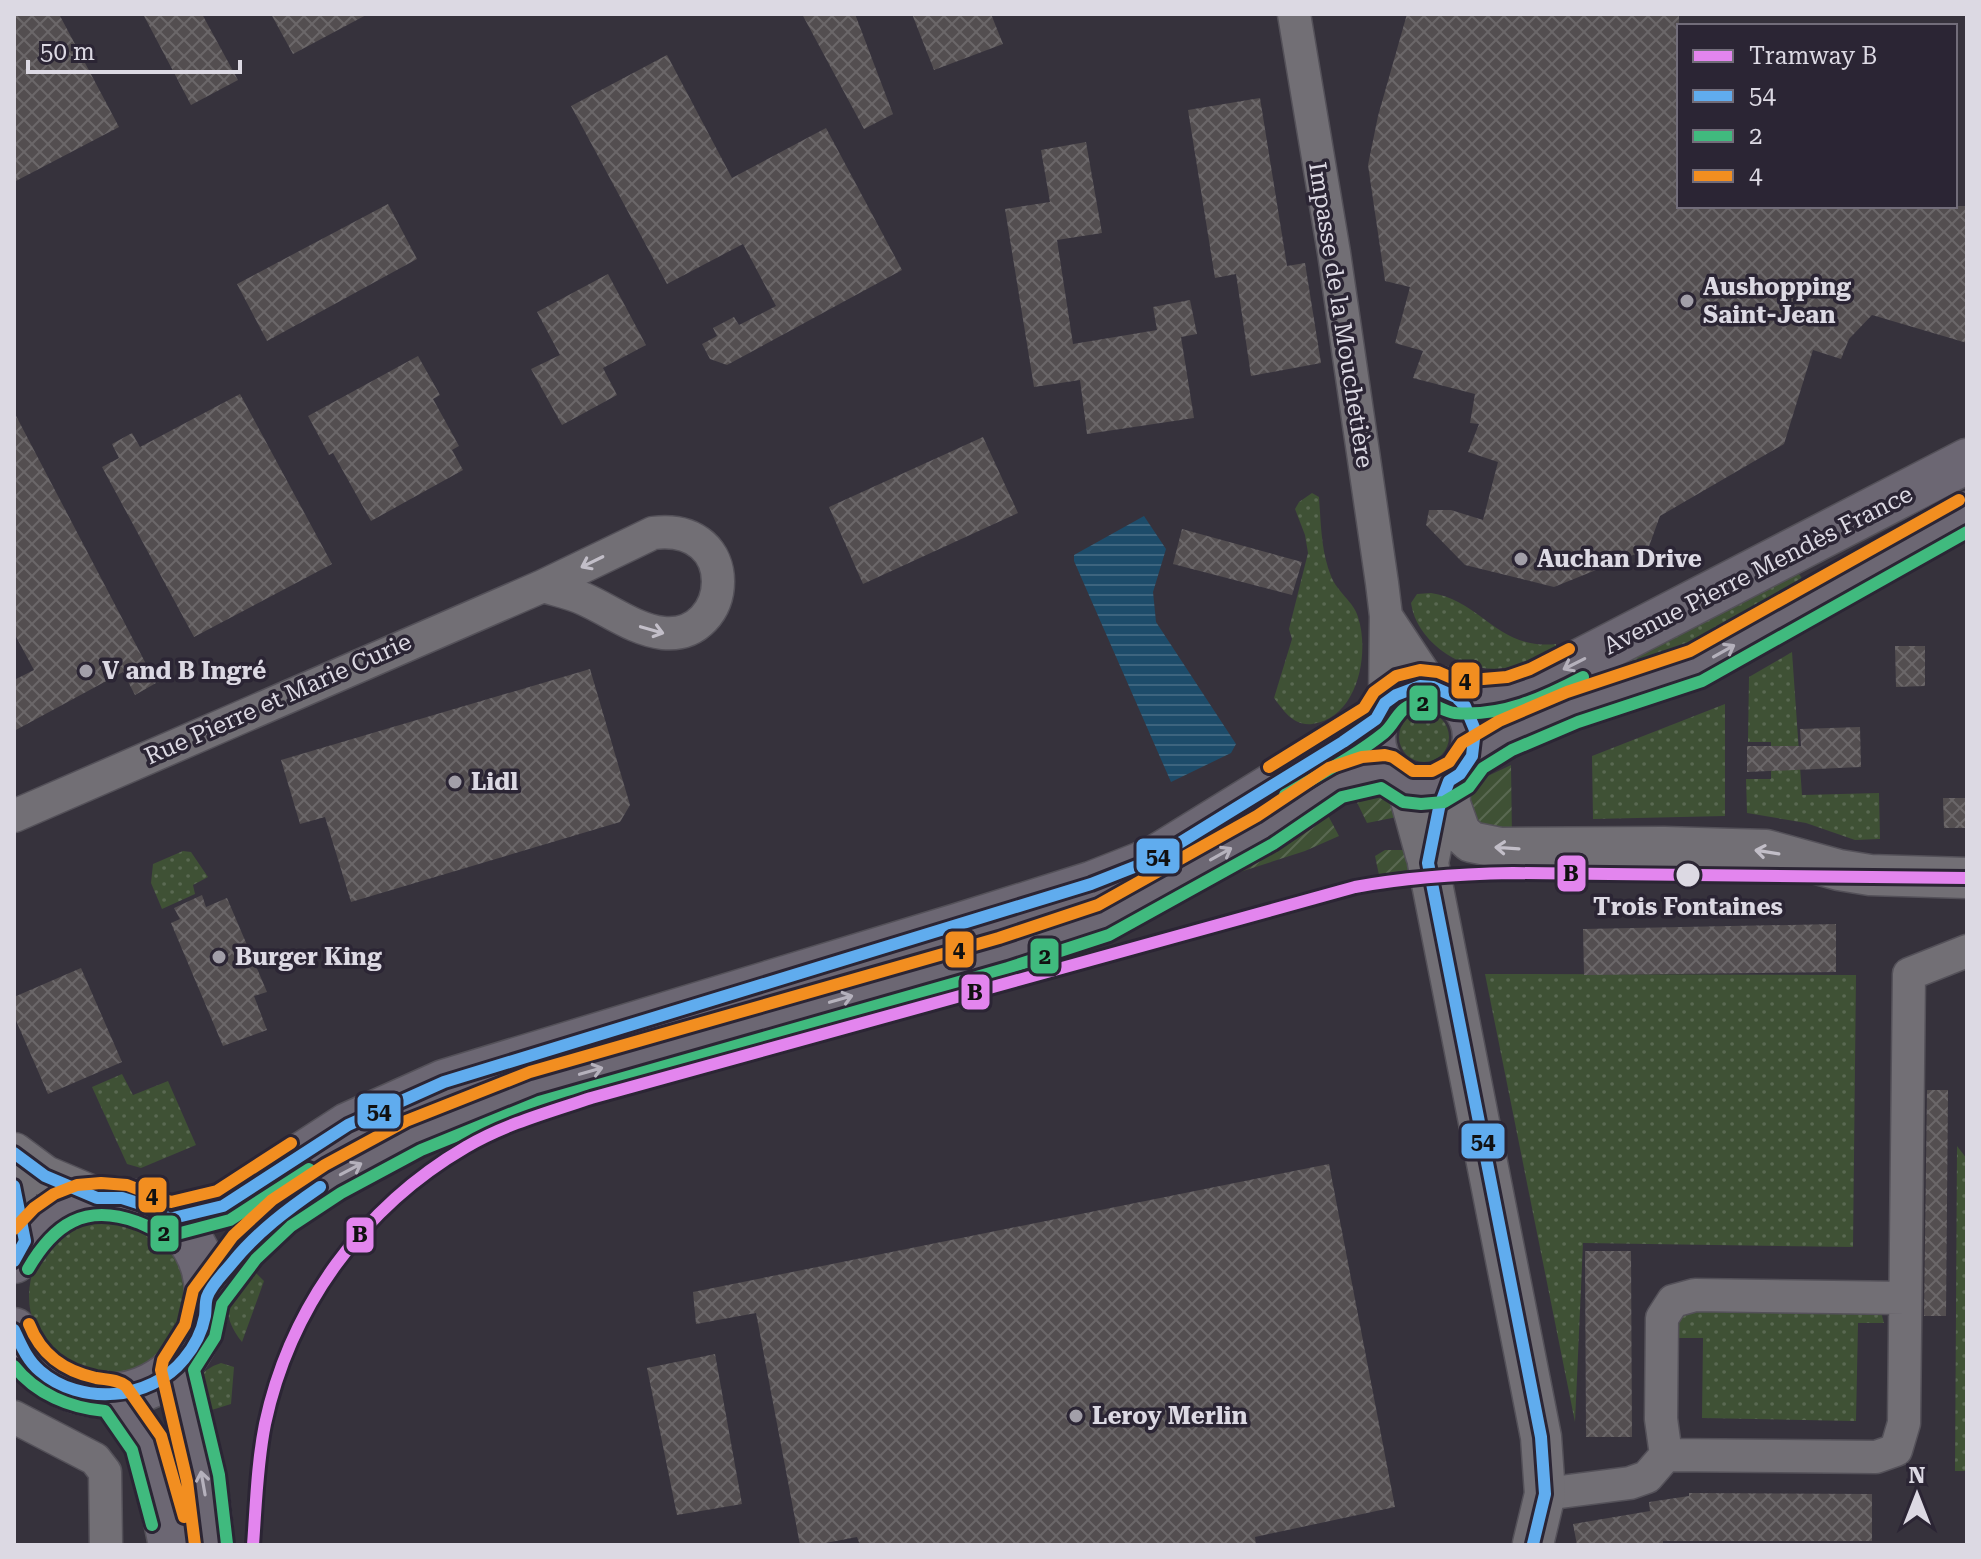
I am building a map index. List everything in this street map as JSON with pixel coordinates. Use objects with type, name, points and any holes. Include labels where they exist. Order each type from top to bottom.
[{"type":"main road","name":"Avenue Pierre Mendès France","points":[[169,1219],[223,1206],[348,1125],[444,1082],[1091,884],[1152,860],[1343,742],[1402,691],[1420,686],[1444,692],[1510,693],[1536,684],[1967,461]]},
{"type":"main road","name":"Avenue Pierre Mendès France","points":[[216,1283],[244,1248],[281,1213],[333,1179],[414,1135],[534,1087],[1004,953],[1104,920],[1265,830],[1335,783],[1365,773],[1428,774],[1572,707],[1696,666],[1967,514]]},
{"type":"main road","points":[[1381,711],[1374,746],[1428,774],[1476,743],[1472,717],[1444,692]]},
{"type":"main road","points":[[20,1251],[44,1220],[69,1205],[97,1198],[122,1198],[147,1206],[169,1219],[189,1241],[202,1268],[216,1283],[200,1331],[177,1367],[158,1382],[137,1392],[114,1396],[91,1395],[69,1388],[49,1377],[20,1351]]},
{"type":"main road","points":[[177,1367],[198,1451],[211,1545]]},
{"type":"main road","points":[[114,1396],[146,1443],[155,1468],[171,1545]]},
{"type":"street","name":"Impasse de la Mouchetière","points":[[1294,14],[1334,253],[1386,616],[1381,711]]},
{"type":"street","name":"Rue Pierre et Marie Curie","points":[[14,816],[543,586],[653,533],[670,531],[686,534],[701,543],[712,555],[718,571],[719,588],[715,603],[695,626],[665,634],[646,629],[581,598],[543,586]]},
{"type":"street","name":"Impasse de la Mouchetière","points":[[1386,616],[1444,692]]},
{"type":"street","points":[[1428,774],[1428,863],[1541,1437],[1545,1494],[1533,1545],[1516,1545]]},
{"type":"street","points":[[1428,774],[1450,804],[1460,832],[1471,842],[1501,848],[1766,850],[1870,875],[1967,878]]},
{"type":"street","points":[[1666,1455],[1876,1457],[1896,1450],[1904,1423],[1909,974],[1967,951]]},
{"type":"street","points":[[14,1153],[45,1176],[97,1198]]},
{"type":"street","points":[[14,1186],[20,1251]]},
{"type":"street","points":[[1545,1494],[1630,1483],[1647,1477],[1666,1455],[1661,1419],[1662,1318],[1673,1301],[1695,1295],[1905,1298]]},
{"type":"street","points":[[14,1417],[95,1459],[105,1472],[106,1545]]},
{"type":"green space","points":[[1312,493],[1319,497],[1328,567],[1334,582],[1356,612],[1362,648],[1357,682],[1350,697],[1328,719],[1305,724],[1290,717],[1274,698],[1292,639],[1289,629],[1308,553],[1295,509]]},
{"type":"green space","points":[[1795,567],[1807,587],[1710,637],[1608,678],[1603,668]]},
{"type":"green space","points":[[1431,593],[1464,605],[1519,640],[1556,644],[1556,649],[1510,667],[1494,669],[1462,662],[1434,644],[1415,618],[1411,603],[1417,594]]},
{"type":"green space","points":[[1792,652],[1802,795],[1879,793],[1880,839],[1855,840],[1806,823],[1747,813],[1746,779],[1771,779],[1771,742],[1748,742],[1749,677]]},
{"type":"green space","points":[[1725,704],[1725,816],[1593,819],[1592,756]]},
{"type":"green space","points":[[1414,713],[1434,713],[1448,727],[1448,747],[1434,761],[1414,761],[1400,747],[1400,727]]},
{"type":"green space","points":[[1511,765],[1512,840],[1482,839],[1463,799],[1473,783]]},
{"type":"green space","points":[[1351,790],[1382,793],[1393,801],[1402,816],[1367,823]]},
{"type":"green space","points":[[1323,806],[1339,836],[1305,851],[1237,873],[1231,864]]},
{"type":"green space","points":[[1385,850],[1402,850],[1411,854],[1414,869],[1379,875],[1375,856]]},
{"type":"green space","points":[[183,851],[191,852],[208,877],[193,885],[195,894],[162,909],[151,883],[153,864]]},
{"type":"green space","points":[[1485,974],[1856,975],[1853,1247],[1583,1243],[1575,1422]]},
{"type":"green space","points":[[122,1074],[133,1095],[168,1081],[196,1145],[141,1168],[127,1164],[92,1087]]},
{"type":"green space","points":[[1957,1146],[1967,1159],[1967,1471],[1955,1471]]},
{"type":"green space","points":[[107,1218],[137,1224],[162,1241],[179,1266],[185,1296],[179,1326],[162,1351],[137,1368],[107,1374],[77,1368],[52,1351],[35,1326],[29,1296],[35,1266],[52,1241],[77,1224]]},
{"type":"green space","points":[[247,1264],[264,1281],[242,1342],[234,1331],[228,1312],[231,1294]]},
{"type":"green space","points":[[1685,1309],[1881,1312],[1884,1323],[1858,1323],[1856,1421],[1702,1418],[1703,1338],[1675,1338],[1676,1313]]},
{"type":"green space","points":[[221,1363],[234,1367],[231,1404],[202,1413],[201,1376]]},
{"type":"water","points":[[1144,516],[1166,549],[1153,592],[1156,622],[1236,744],[1231,753],[1171,782],[1074,561],[1074,555]]},
{"type":"building","points":[[14,14],[59,14],[119,127],[14,182]]},
{"type":"building","points":[[143,14],[202,14],[238,80],[191,105]]},
{"type":"building","points":[[271,14],[368,14],[293,54]]},
{"type":"building","points":[[802,14],[855,14],[893,114],[864,129]]},
{"type":"building","points":[[912,14],[991,14],[1003,44],[934,70]]},
{"type":"building","name":"Aushopping Saint-Jean","points":[[1407,14],[1679,14],[1677,208],[1967,206],[1967,343],[1872,315],[1849,339],[1841,359],[1813,350],[1784,444],[1660,516],[1648,549],[1554,587],[1465,565],[1426,525],[1429,510],[1451,510],[1483,520],[1498,462],[1468,452],[1479,424],[1470,423],[1475,394],[1413,378],[1423,351],[1395,343],[1410,287],[1385,281],[1368,165],[1378,116]]},
{"type":"building","points":[[667,55],[732,178],[826,128],[902,270],[727,365],[710,359],[702,344],[717,336],[713,328],[734,317],[739,325],[776,306],[743,244],[667,284],[571,106]]},
{"type":"building","points":[[1260,98],[1287,266],[1305,263],[1321,363],[1251,376],[1236,274],[1215,278],[1188,110]]},
{"type":"building","points":[[1086,142],[1102,233],[1057,240],[1073,344],[1157,330],[1153,307],[1190,300],[1197,334],[1181,337],[1194,418],[1087,434],[1080,380],[1034,387],[1005,209],[1050,202],[1041,150]]},
{"type":"building","points":[[388,204],[417,259],[267,341],[237,284]]},
{"type":"building","points":[[608,274],[646,345],[603,368],[617,395],[562,425],[531,369],[560,355],[537,312]]},
{"type":"building","points":[[418,356],[440,395],[433,399],[459,446],[452,450],[463,470],[371,521],[333,453],[329,455],[308,416]]},
{"type":"building","points":[[240,394],[332,564],[194,637],[102,467],[119,458],[112,444],[132,433],[140,447]]},
{"type":"building","points":[[14,412],[156,683],[135,695],[123,672],[14,731],[14,680],[34,670],[14,633]]},
{"type":"building","points":[[983,437],[1018,513],[863,584],[829,507]]},
{"type":"building","points":[[1182,529],[1302,562],[1292,595],[1173,564]]},
{"type":"building","points":[[1895,646],[1925,646],[1925,686],[1896,687]]},
{"type":"building","name":"Lidl","points":[[590,669],[630,805],[620,822],[351,902],[325,817],[300,824],[281,760]]},
{"type":"building","points":[[1860,727],[1861,767],[1747,772],[1747,746],[1801,746],[1800,729]]},
{"type":"building","points":[[1943,798],[1967,798],[1967,828],[1944,828]]},
{"type":"building","name":"Burger King","points":[[202,895],[206,907],[227,898],[267,992],[254,996],[267,1030],[223,1046],[171,923],[180,919],[174,908]]},
{"type":"building","points":[[1836,924],[1836,972],[1584,975],[1583,929]]},
{"type":"building","points":[[81,968],[122,1062],[48,1094],[14,1016],[14,997]]},
{"type":"building","points":[[1927,1090],[1948,1090],[1946,1316],[1924,1316]]},
{"type":"building","name":"Leroy Merlin","points":[[1329,1164],[1395,1507],[1255,1537],[1256,1545],[860,1545],[857,1537],[800,1545],[756,1313],[696,1324],[693,1292]]},
{"type":"building","points":[[1585,1251],[1631,1251],[1632,1437],[1586,1437]]},
{"type":"building","points":[[715,1354],[742,1504],[677,1515],[647,1368]]},
{"type":"building","points":[[1689,1493],[1872,1494],[1872,1541],[1663,1541],[1663,1545],[1577,1545],[1573,1524],[1650,1511],[1649,1502],[1689,1496]]},
{"type":"tram line","name":"B","points":[[253,1545],[258,1469],[265,1424],[292,1340],[312,1301],[336,1264],[395,1199],[429,1171],[466,1147],[512,1125],[591,1098],[1355,887],[1434,877],[1513,873],[1967,878]]},
{"type":"transit line","name":"4","points":[[195,1545],[187,1481],[161,1370],[163,1360],[185,1325],[193,1290],[233,1236],[272,1200],[325,1165],[406,1121],[530,1072],[999,938],[1098,905],[1257,816],[1329,768],[1362,757],[1385,755],[1413,771],[1432,771],[1449,762],[1462,743],[1499,721],[1567,692],[1690,651],[1959,500]]},
{"type":"transit line","name":"2","points":[[227,1544],[219,1475],[194,1370],[215,1337],[222,1304],[256,1259],[291,1226],[341,1193],[421,1150],[539,1102],[1008,968],[1109,935],[1273,844],[1342,797],[1381,788],[1403,802],[1444,802],[1469,787],[1483,768],[1512,750],[1578,722],[1702,681],[1967,532]]},
{"type":"transit line","name":"4","points":[[1269,767],[1364,708],[1374,692],[1396,676],[1420,670],[1438,672],[1459,681],[1507,677],[1569,649]]},
{"type":"transit line","name":"2","points":[[1285,795],[1372,742],[1388,729],[1404,709],[1414,704],[1430,704],[1455,713],[1489,712],[1537,699],[1583,677]]},
{"type":"transit line","name":"54","points":[[14,1153],[45,1176],[97,1198],[122,1198],[147,1206],[169,1219],[223,1206],[348,1125],[444,1082],[1091,884],[1152,860],[1343,742],[1376,719],[1385,703],[1396,695],[1420,686],[1433,687],[1456,697],[1465,706],[1475,730],[1472,756],[1460,774],[1449,781],[1439,808],[1428,863],[1541,1437],[1545,1494],[1533,1544]]},
{"type":"transit line","name":"4","points":[[14,1229],[34,1208],[54,1194],[77,1185],[127,1185],[171,1202],[217,1191],[291,1143]]},
{"type":"transit line","name":"2","points":[[28,1269],[60,1229],[87,1217],[118,1217],[173,1235],[230,1220],[309,1169]]},
{"type":"transit line","name":"54","points":[[14,1186],[25,1241],[14,1261]]},
{"type":"transit line","name":"54","points":[[14,1330],[35,1367],[56,1382],[75,1390],[114,1394],[153,1384],[170,1373],[191,1349],[204,1322],[207,1297],[218,1279],[262,1231],[320,1187]]},
{"type":"transit line","name":"4","points":[[29,1324],[40,1345],[64,1366],[84,1375],[126,1386],[161,1436],[184,1517]]},
{"type":"transit line","name":"2","points":[[14,1366],[43,1392],[55,1398],[79,1407],[105,1411],[132,1450],[152,1525]]},
{"type":"place","name":"Aushopping Saint-Jean","points":[[1687,301]]},
{"type":"place","name":"Auchan Drive","points":[[1521,559]]},
{"type":"place","name":"V and B Ingré","points":[[86,671]]},
{"type":"place","name":"Lidl","points":[[455,782]]},
{"type":"place","name":"Trois Fontaines","points":[[1688,875]]},
{"type":"place","name":"Burger King","points":[[219,957]]},
{"type":"place","name":"Leroy Merlin","points":[[1076,1416]]}]
